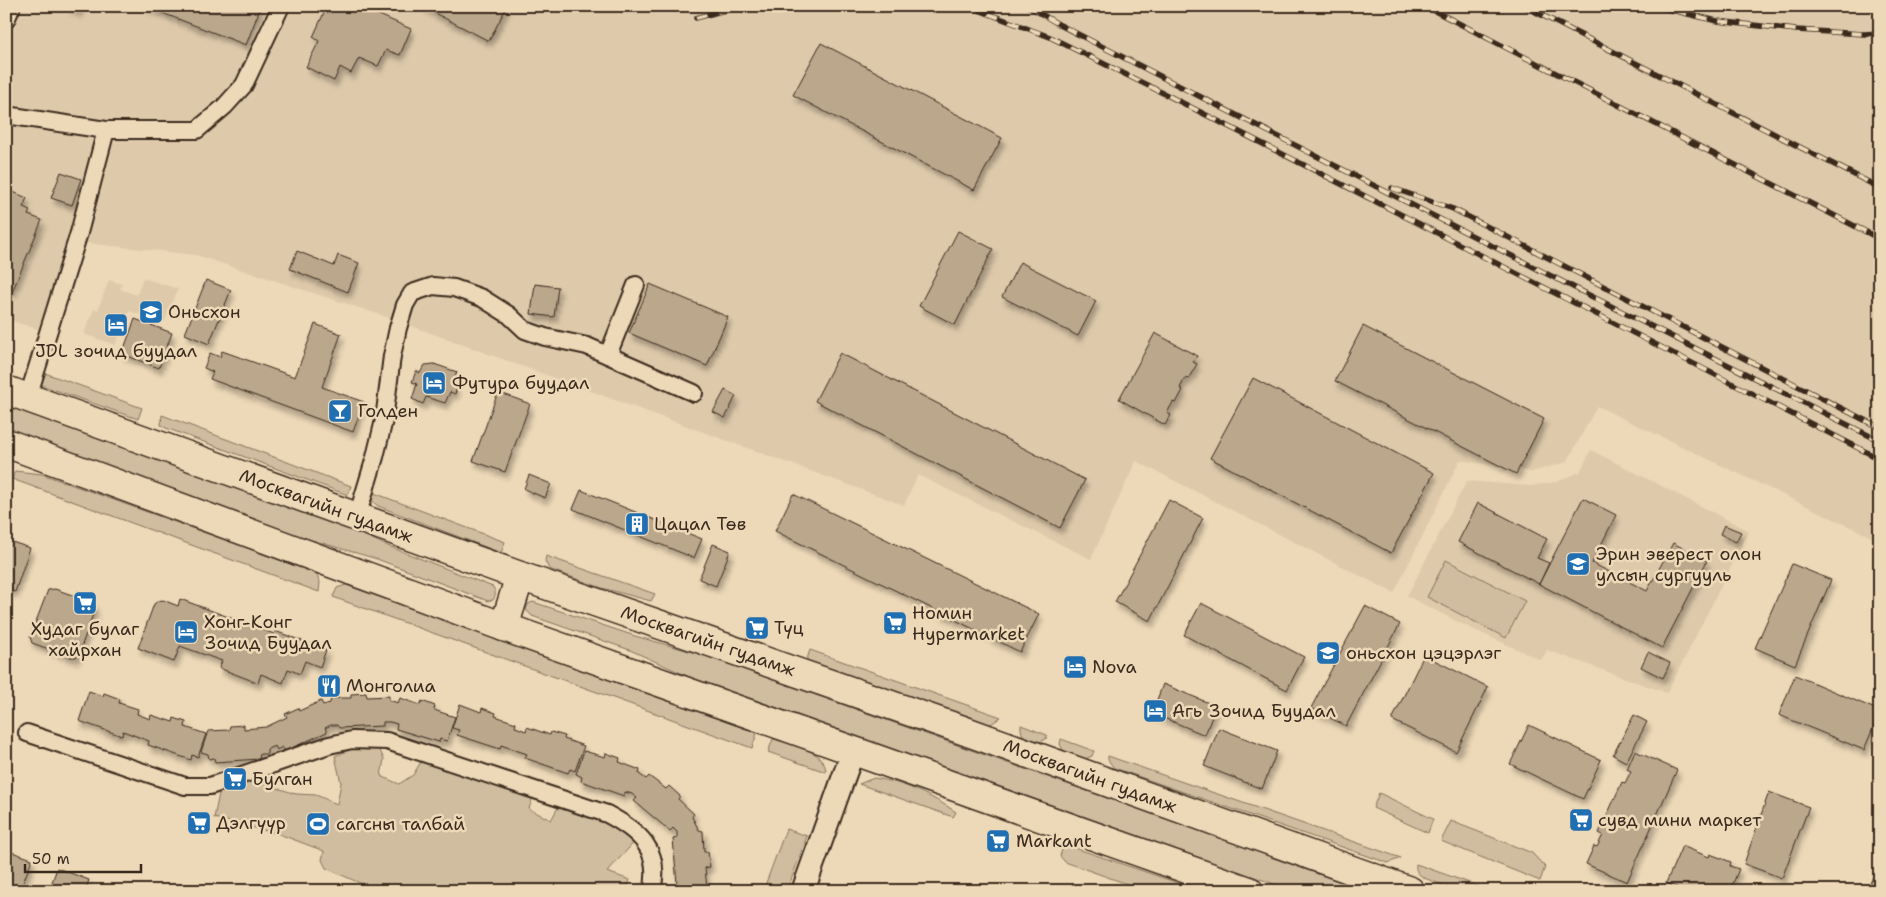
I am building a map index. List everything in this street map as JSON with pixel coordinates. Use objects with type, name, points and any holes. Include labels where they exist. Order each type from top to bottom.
[{"type":"highway","name":"Москвагийн гудамж","points":[[17,394],[520,576],[957,728],[1410,891]]},
{"type":"highway","points":[[6,443],[504,627],[853,751],[1204,883],[1249,891]]},
{"type":"highway","points":[[504,627],[520,576]]},
{"type":"street","points":[[6,20],[12,6]]},
{"type":"street","points":[[6,115],[106,130],[197,130],[224,107],[244,85],[281,6]]},
{"type":"street","points":[[17,394],[79,233],[106,130]]},
{"type":"street","points":[[608,355],[636,285]]},
{"type":"street","points":[[357,517],[384,420],[398,328],[405,305],[412,293],[433,286],[454,288],[482,298],[509,315],[525,330],[545,337],[587,346],[694,393]]},
{"type":"street","points":[[27,733],[185,786],[210,786],[330,745],[352,740],[387,741],[607,814],[629,826],[646,843],[655,866],[652,891]]},
{"type":"street","points":[[803,891],[853,751]]},
{"type":"shaded area","points":[[6,6],[1880,6],[1880,541],[1597,406],[1567,462],[1531,472],[1460,460],[1394,593],[1136,461],[1091,559],[918,475],[904,505],[384,316],[196,255],[68,241],[38,329],[6,319]]},
{"type":"shaded area","name":"Оньсхон","points":[[143,278],[178,289],[164,322],[129,311],[115,345],[84,334],[94,309],[98,310],[109,280],[122,284],[120,289],[137,295]]},
{"type":"shaded area","points":[[42,372],[142,408],[138,419],[38,384]]},
{"type":"shaded area","points":[[6,402],[333,520],[383,544],[493,587],[495,597],[493,600],[488,601],[377,559],[298,536],[6,432]]},
{"type":"shaded area","points":[[162,415],[351,486],[348,495],[166,428],[161,425]]},
{"type":"shaded area","name":"Эрин эверест олон улсын сургууль","points":[[1591,450],[1749,531],[1667,693],[1547,650],[1541,660],[1468,627],[1407,596],[1467,481],[1530,486],[1557,482],[1580,472]]},
{"type":"shaded area","points":[[15,471],[42,474],[316,573],[320,582],[319,592],[12,479]]},
{"type":"shaded area","points":[[374,493],[505,542],[501,553],[378,506],[372,501]]},
{"type":"shaded area","points":[[546,556],[655,594],[651,601],[602,588],[549,569],[545,561]]},
{"type":"shaded area","points":[[1446,560],[1525,601],[1506,638],[1427,597]]},
{"type":"shaded area","points":[[346,585],[757,733],[752,748],[333,597],[337,588]]},
{"type":"shaded area","points":[[533,602],[635,636],[700,654],[1369,891],[1294,891],[692,678],[630,650],[532,616],[526,610],[528,604]]},
{"type":"shaded area","points":[[810,650],[1001,717],[991,724],[982,723],[806,662]]},
{"type":"shaded area","points":[[1021,725],[1047,735],[1046,739],[1037,743],[1027,739],[1023,735]]},
{"type":"shaded area","points":[[773,739],[813,753],[820,758],[826,772],[768,752]]},
{"type":"shaded area","points":[[1061,739],[1094,751],[1092,756],[1085,759],[1064,752],[1060,744]]},
{"type":"shaded area","points":[[378,747],[384,759],[381,776],[399,784],[413,775],[422,760],[446,771],[459,759],[535,790],[529,809],[551,820],[561,802],[638,838],[607,872],[630,880],[626,891],[371,891],[371,888],[326,868],[322,860],[324,851],[279,834],[214,818],[219,794],[228,781],[246,778],[296,794],[316,795],[337,804],[341,783],[335,756],[352,749]]},
{"type":"shaded area","points":[[1108,756],[1401,858],[1388,863],[1114,768],[1108,760]]},
{"type":"shaded area","points":[[874,778],[896,783],[917,791],[937,800],[956,812],[953,817],[859,784]]},
{"type":"shaded area","points":[[1379,793],[1433,819],[1428,833],[1373,808]]},
{"type":"shaded area","points":[[1451,821],[1532,853],[1545,867],[1540,881],[1441,841]]},
{"type":"shaded area","points":[[786,829],[807,836],[787,891],[763,891]]},
{"type":"shaded area","points":[[1069,846],[1181,884],[1186,891],[1147,891],[1065,862],[1060,856],[1062,850]]},
{"type":"shaded area","points":[[1416,864],[1492,891],[1460,891],[1424,878],[1417,872]]},
{"type":"building","points":[[66,6],[81,6],[79,12]]},
{"type":"building","points":[[144,6],[261,6],[246,45]]},
{"type":"building","points":[[327,6],[359,6],[411,29],[400,55],[386,50],[378,66],[359,58],[351,73],[340,67],[334,81],[306,67],[319,41],[313,37]]},
{"type":"building","points":[[421,6],[507,6],[489,41]]},
{"type":"building","points":[[821,43],[1002,138],[974,190],[793,95]]},
{"type":"building","points":[[61,172],[81,179],[72,205],[51,198]]},
{"type":"building","points":[[6,189],[27,198],[23,207],[30,210],[28,215],[42,220],[12,292],[6,289]]},
{"type":"building","points":[[958,231],[993,249],[955,325],[919,306]]},
{"type":"building","points":[[297,251],[334,266],[338,255],[359,263],[348,292],[290,269]]},
{"type":"building","points":[[1020,262],[1096,301],[1078,336],[1002,297]]},
{"type":"building","points":[[206,280],[231,290],[209,344],[185,334]]},
{"type":"building","points":[[535,284],[558,287],[554,317],[531,314]]},
{"type":"building","points":[[650,284],[728,317],[707,366],[629,333]]},
{"type":"building","points":[[135,319],[172,333],[159,368],[122,354]]},
{"type":"building","points":[[315,324],[341,334],[322,387],[364,402],[353,432],[210,379],[213,372],[204,368],[210,353],[220,357],[222,351],[295,377]]},
{"type":"building","points":[[1363,326],[1544,419],[1516,474],[1335,381]]},
{"type":"building","points":[[1155,333],[1197,356],[1193,362],[1197,364],[1188,379],[1185,378],[1180,388],[1183,390],[1176,403],[1173,402],[1167,413],[1171,415],[1165,425],[1119,399]]},
{"type":"building","points":[[840,353],[1085,480],[1060,528],[815,401]]},
{"type":"building","name":"Футура буудал","points":[[434,364],[457,372],[452,386],[457,388],[455,394],[450,392],[445,403],[426,397],[423,404],[412,399],[417,384],[412,382],[416,371],[420,373],[425,365]]},
{"type":"building","points":[[1253,378],[1434,473],[1391,553],[1210,458]]},
{"type":"building","points":[[725,390],[736,396],[725,418],[713,412]]},
{"type":"building","points":[[498,392],[530,404],[505,472],[473,461]]},
{"type":"building","points":[[529,475],[551,484],[545,498],[524,489]]},
{"type":"building","name":"Цацал Төв","points":[[581,490],[702,539],[694,558],[573,509]]},
{"type":"building","points":[[793,494],[1039,614],[1020,652],[775,531]]},
{"type":"building","points":[[1583,498],[1616,515],[1592,563],[1647,591],[1673,543],[1707,561],[1662,648],[1539,584]]},
{"type":"building","points":[[1169,500],[1203,518],[1150,621],[1115,602]]},
{"type":"building","points":[[1478,503],[1547,539],[1537,558],[1549,563],[1539,584],[1458,542]]},
{"type":"building","points":[[1724,525],[1741,532],[1736,542],[1720,534]]},
{"type":"building","points":[[6,540],[30,548],[15,592],[6,589]]},
{"type":"building","points":[[713,544],[730,551],[716,586],[699,579]]},
{"type":"building","points":[[1792,564],[1831,580],[1795,665],[1755,648]]},
{"type":"building","points":[[55,589],[89,601],[95,609],[76,657],[71,657],[32,643],[30,637],[48,590]]},
{"type":"building","points":[[180,599],[274,634],[275,631],[326,650],[320,667],[305,661],[300,674],[288,669],[283,683],[261,674],[258,683],[219,668],[222,661],[180,646],[174,662],[138,648],[154,604],[163,600],[178,606]]},
{"type":"building","points":[[1201,603],[1304,657],[1287,690],[1184,635]]},
{"type":"building","points":[[1365,606],[1400,624],[1346,726],[1311,708]]},
{"type":"building","points":[[1648,652],[1670,663],[1663,678],[1641,667]]},
{"type":"building","points":[[1424,655],[1488,687],[1456,752],[1392,720]]},
{"type":"building","points":[[1795,675],[1880,711],[1864,750],[1779,715]]},
{"type":"building","points":[[1163,684],[1216,706],[1205,735],[1152,713]]},
{"type":"building","points":[[89,691],[103,696],[104,693],[120,699],[119,703],[138,709],[137,714],[150,719],[151,715],[173,722],[174,718],[186,722],[185,727],[206,734],[198,757],[192,755],[191,760],[148,745],[149,741],[123,731],[122,736],[79,721]]},
{"type":"building","points":[[366,693],[367,697],[389,696],[389,700],[398,703],[400,698],[420,705],[422,701],[435,706],[434,710],[455,717],[447,741],[440,739],[439,742],[396,729],[397,724],[383,722],[383,726],[339,728],[337,725],[331,725],[325,728],[327,732],[285,751],[282,747],[277,750],[275,746],[267,749],[267,754],[260,754],[259,759],[215,762],[214,758],[209,759],[208,754],[201,752],[208,731],[229,730],[230,726],[244,725],[244,729],[266,727],[287,717],[285,714],[298,708],[299,711],[321,701],[323,705],[330,703],[331,698],[351,698],[351,694]]},
{"type":"building","points":[[460,704],[481,712],[482,708],[496,713],[495,716],[516,723],[515,727],[526,731],[527,727],[550,735],[551,732],[565,736],[564,739],[584,746],[575,771],[570,769],[568,773],[525,758],[527,754],[501,745],[500,749],[457,735],[459,730],[452,728]]},
{"type":"building","points":[[1634,715],[1647,722],[1626,762],[1613,755]]},
{"type":"building","points":[[1529,725],[1601,760],[1583,799],[1510,764]]},
{"type":"building","points":[[1219,728],[1277,751],[1262,789],[1204,766]]},
{"type":"building","points":[[584,751],[605,757],[606,753],[620,758],[619,762],[640,770],[639,774],[646,779],[649,776],[666,789],[669,786],[680,796],[678,799],[694,814],[692,817],[699,830],[703,831],[704,852],[708,852],[710,867],[705,868],[707,889],[702,891],[681,891],[680,884],[677,884],[673,839],[677,838],[677,832],[673,828],[670,831],[634,801],[637,798],[632,794],[625,792],[624,796],[581,781],[582,777],[576,774]]},
{"type":"building","points":[[1635,751],[1677,770],[1627,882],[1586,864],[1594,846],[1597,847],[1603,835],[1599,833],[1622,782],[1625,783],[1631,771],[1627,769]]},
{"type":"building","points":[[1769,792],[1809,807],[1782,878],[1744,864]]},
{"type":"building","points":[[1682,846],[1709,857],[1710,854],[1731,862],[1730,866],[1739,869],[1730,891],[1676,891],[1677,887],[1666,883]]},
{"type":"building","points":[[6,850],[32,859],[20,891],[6,891]]},
{"type":"building","points":[[1880,860],[1880,891],[1867,891]]},
{"type":"building","points":[[57,868],[89,880],[85,891],[49,891]]},
{"type":"railway","points":[[696,18],[739,6]]},
{"type":"railway","points":[[968,6],[1050,37],[1165,94],[1880,459]]},
{"type":"railway","points":[[1028,6],[1060,25],[1561,281],[1880,441]]},
{"type":"railway","points":[[1425,6],[1880,239]]},
{"type":"railway","points":[[1524,6],[1880,188]]},
{"type":"railway","points":[[1655,6],[1717,21],[1796,30],[1864,34],[1880,33]]},
{"type":"railway","points":[[1392,188],[1453,209],[1880,428]]},
{"type":"place","name":"Оньсхон","points":[[151,312]]},
{"type":"place","name":"JDL зочид буудал","points":[[116,325]]},
{"type":"place","name":"Футура буудал","points":[[434,383]]},
{"type":"place","name":"Голден","points":[[340,411]]},
{"type":"place","name":"Цацал Төв","points":[[637,524]]},
{"type":"place","name":"Эрин эверест олон улсын сургууль","points":[[1578,564]]},
{"type":"place","name":"Худаг булаг хайрхан","points":[[85,603]]},
{"type":"place","name":"Номин Hyрermarket","points":[[895,623]]},
{"type":"place","name":"Түц","points":[[757,628]]},
{"type":"place","name":"Хонг-Kонг 3очид Буудал","points":[[186,632]]},
{"type":"place","name":"оньсхон цэцэрлэг","points":[[1328,653]]},
{"type":"place","name":"Nova","points":[[1075,667]]},
{"type":"place","name":"Монголиа","points":[[329,686]]},
{"type":"place","name":"Агь 3очид Буудал","points":[[1155,711]]},
{"type":"place","name":"Булган","points":[[235,779]]},
{"type":"place","name":"сувд мини маркет","points":[[1581,820]]},
{"type":"place","name":"Дэлгүүр","points":[[199,823]]},
{"type":"place","name":"сагсны талбай","points":[[318,824]]},
{"type":"place","name":"Markant","points":[[998,841]]}]
